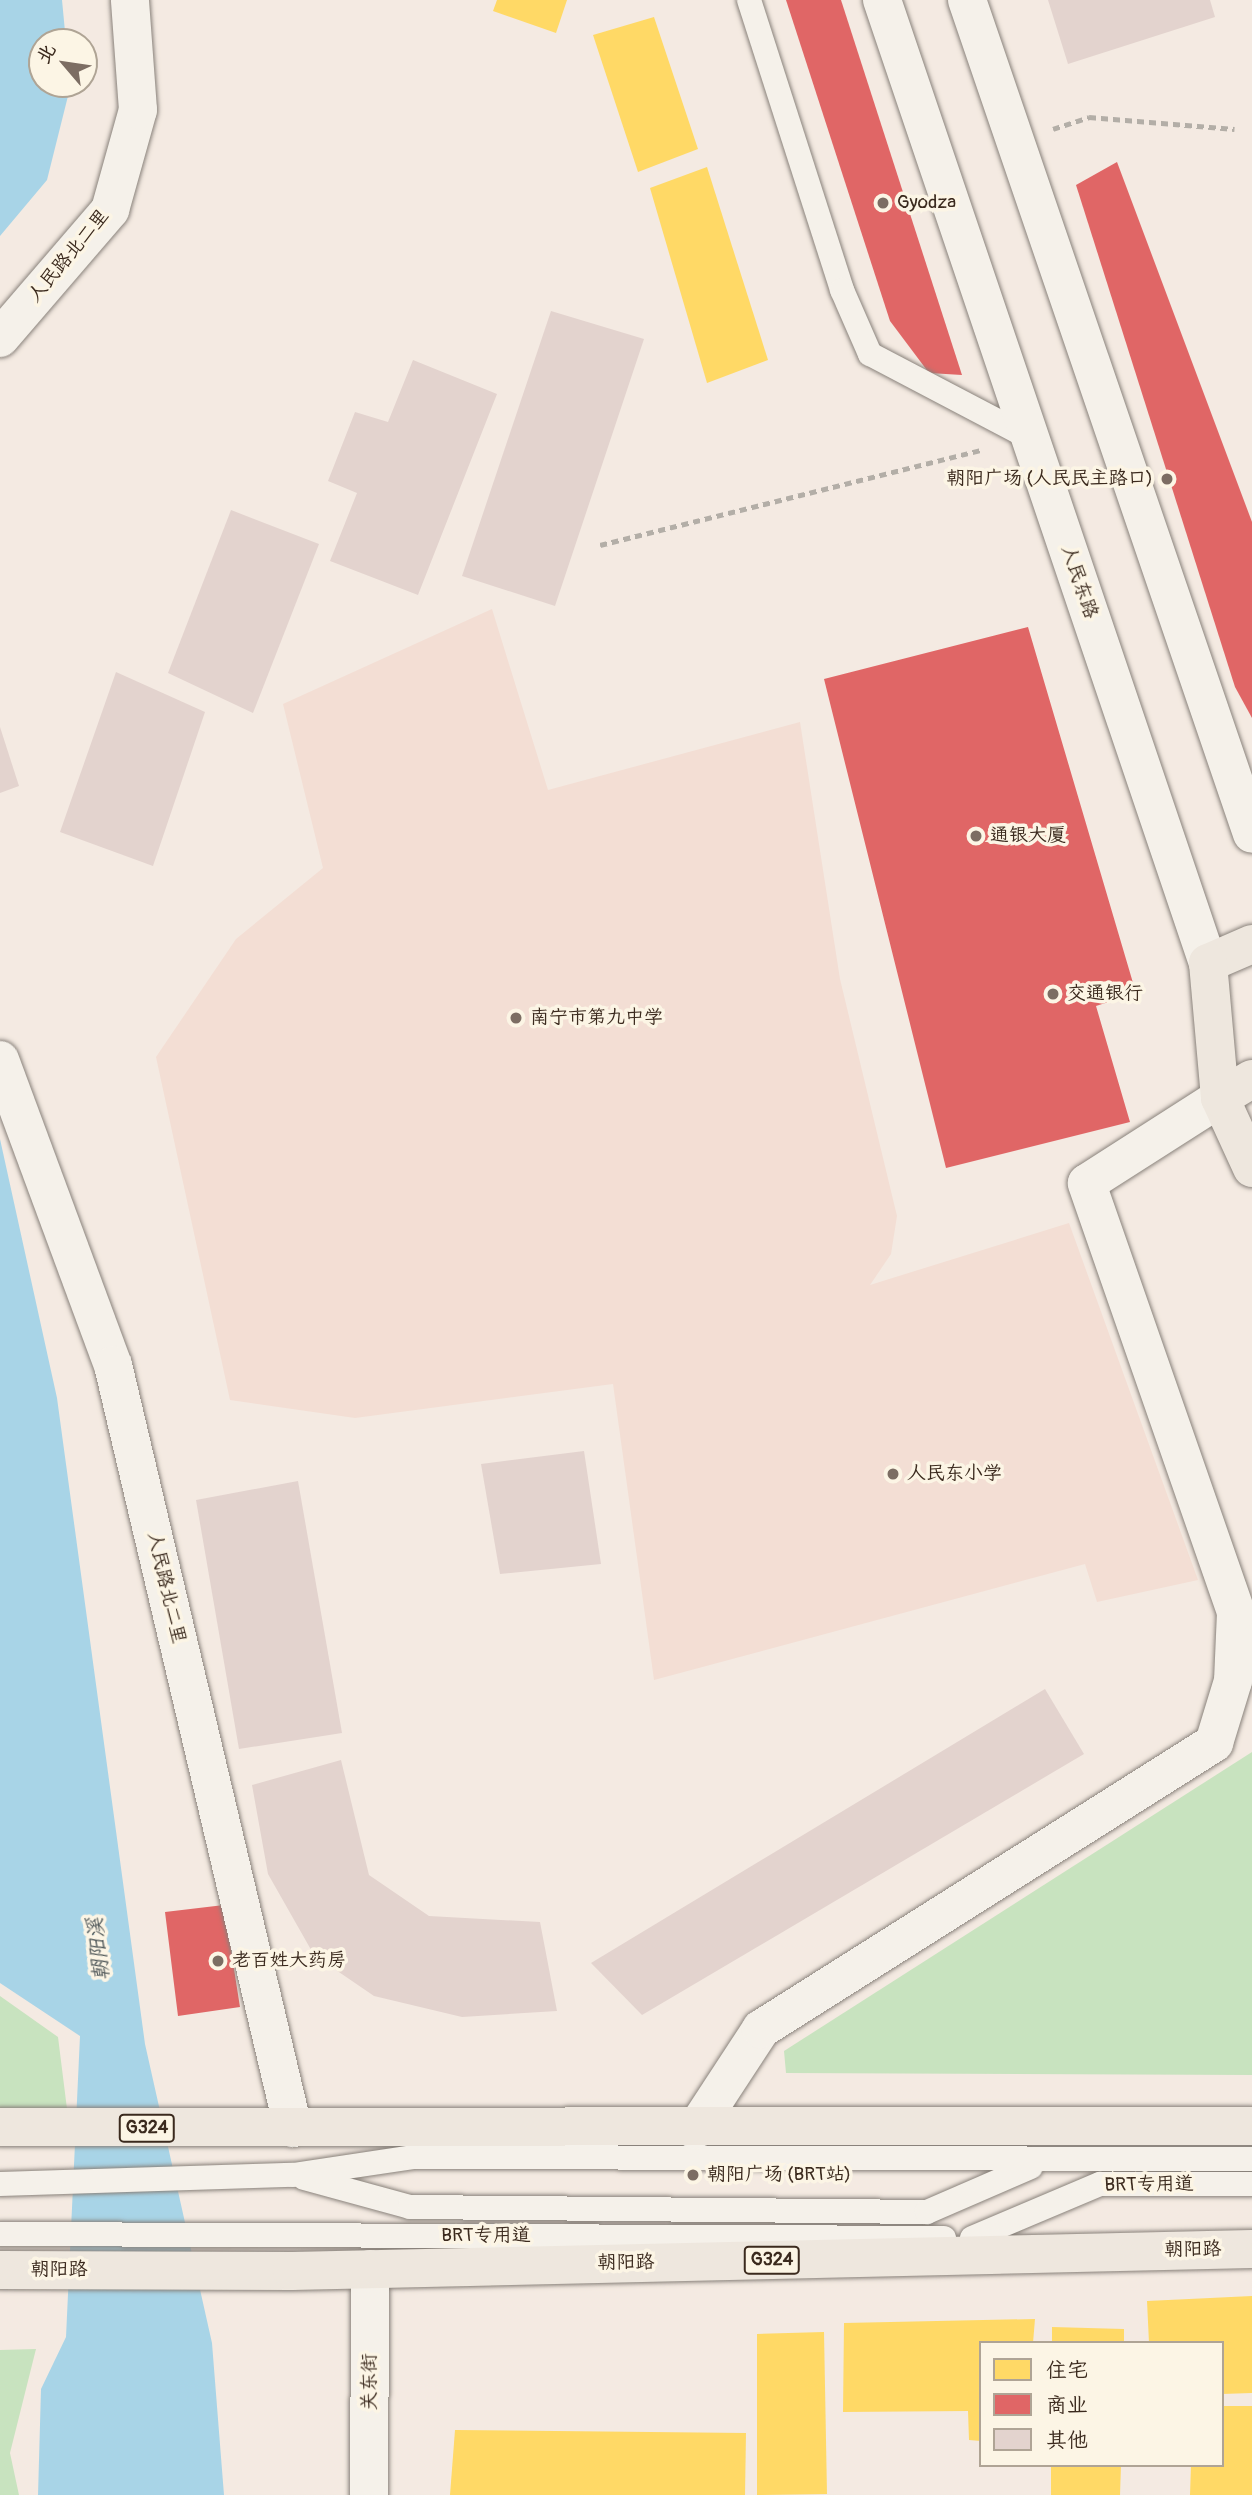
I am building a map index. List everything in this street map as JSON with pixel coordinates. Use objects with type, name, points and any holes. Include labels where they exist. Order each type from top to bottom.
[{"type":"main road","points":[[1209,963],[1252,944]]},
{"type":"main road","name":"人民东路","points":[[1209,963],[1220,1098],[1252,1168]]},
{"type":"main road","points":[[1220,1098],[1252,1079]]},
{"type":"main road","name":"G324","points":[[0,2127],[695,2130],[1252,2126]]},
{"type":"main road","name":"朝阳路","points":[[0,2270],[293,2253],[370,2269],[1252,2249]]},
{"type":"street","name":"人民路北二里","points":[[0,338],[110,210],[138,110],[130,0]]},
{"type":"street","name":"人民东路","points":[[883,0],[1209,963]]},
{"type":"street","points":[[968,0],[1252,834]]},
{"type":"street","name":"人民路北二里","points":[[0,1060],[113,1365],[293,2128]]},
{"type":"street","points":[[695,2130],[761,2029],[1213,1743],[1233,1681],[1236,1612],[1087,1183],[1220,1098]]},
{"type":"street","name":"关东街","points":[[369,2495],[370,2269]]},
{"type":"lane","points":[[749,0],[842,290],[870,354],[1030,438]]},
{"type":"lane","name":"BRT专用道","points":[[0,2185],[293,2175],[413,2157],[1041,2163],[1252,2159]]},
{"type":"lane","name":"BRT专用道","points":[[293,2175],[410,2207],[927,2212],[1041,2163]]},
{"type":"lane","name":"BRT专用道","points":[[972,2238],[1100,2184],[1252,2184]]},
{"type":"lane","name":"BRT专用道","points":[[0,2234],[293,2253],[972,2238],[1252,2237]]},
{"type":"path","points":[[1016,142],[1089,117],[1235,130]]},
{"type":"path","points":[[600,545],[1030,438]]},
{"type":"shaded area","name":"南宁市第九中学","points":[[492,609],[548,790],[800,722],[840,979],[897,1216],[891,1254],[870,1285],[1069,1223],[1198,1580],[1097,1602],[1085,1564],[654,1680],[613,1384],[355,1418],[230,1400],[156,1057],[236,939],[323,868],[283,704]]},
{"type":"green space","points":[[1252,1752],[1252,2075],[786,2073],[784,2051]]},
{"type":"green space","points":[[0,1996],[58,2037],[67,2109],[0,2109]]},
{"type":"green space","points":[[36,2349],[10,2453],[19,2495],[0,2495],[0,2350]]},
{"type":"water","points":[[0,0],[62,0],[65,28],[28,28],[28,98],[68,98],[47,180],[0,236]]},
{"type":"water","name":"朝阳溪","points":[[0,1139],[57,1398],[145,2044],[212,2343],[224,2495],[38,2495],[41,2389],[66,2337],[80,2036],[0,1983]]},
{"type":"building: 住宅","points":[[497,0],[567,0],[556,33],[493,11]]},
{"type":"building: 住宅","points":[[654,17],[698,149],[638,172],[593,35]]},
{"type":"building: 住宅","points":[[707,167],[768,360],[707,383],[650,188]]},
{"type":"building: 住宅","points":[[1252,2296],[1252,2393],[1224,2394],[1224,2341],[1149,2341],[1147,2301]]},
{"type":"building: 住宅","points":[[1035,2319],[1033,2341],[979,2341],[979,2441],[969,2440],[968,2411],[843,2412],[844,2323]]},
{"type":"building: 住宅","points":[[1052,2327],[1124,2329],[1124,2341],[1052,2341]]},
{"type":"building: 住宅","points":[[824,2332],[827,2494],[757,2495],[757,2334]]},
{"type":"building: 住宅","points":[[1224,2406],[1252,2406],[1252,2495],[1190,2495],[1191,2467],[1224,2467]]},
{"type":"building: 住宅","points":[[455,2430],[746,2433],[745,2495],[450,2495]]},
{"type":"building: 住宅","points":[[1051,2467],[1121,2467],[1120,2495],[1051,2495]]},
{"type":"building: 商业","points":[[786,0],[841,0],[962,375],[929,373],[890,321]]},
{"type":"building: 商业","points":[[1117,162],[1252,522],[1252,718],[1235,687],[1076,185]]},
{"type":"building: 商业","name":"通银大厦","points":[[1028,627],[1136,993],[1096,1006],[1130,1122],[946,1168],[824,679]]},
{"type":"building: 商业","points":[[224,1905],[240,2007],[178,2016],[165,1912]]},
{"type":"building: 其他","points":[[1048,0],[1210,0],[1215,17],[1068,64]]},
{"type":"building: 其他","points":[[551,311],[644,339],[555,606],[462,576]]},
{"type":"building: 其他","points":[[413,360],[497,394],[418,595],[330,561],[357,493],[328,481],[355,412],[388,422]]},
{"type":"building: 其他","points":[[231,510],[319,544],[253,713],[168,673]]},
{"type":"building: 其他","points":[[116,672],[205,712],[153,866],[60,832]]},
{"type":"building: 其他","points":[[0,727],[19,786],[0,793]]},
{"type":"building: 其他","points":[[584,1451],[601,1564],[500,1574],[481,1464]]},
{"type":"building: 其他","points":[[298,1481],[342,1733],[239,1749],[196,1500]]},
{"type":"building: 其他","points":[[1045,1689],[1084,1754],[642,2015],[591,1963]]},
{"type":"building: 其他","points":[[341,1760],[369,1875],[429,1916],[540,1922],[557,2011],[462,2017],[374,1996],[314,1955],[268,1874],[252,1785]]},
{"type":"place","name":"Gyodza","points":[[883,203]]},
{"type":"place","name":"朝阳广场 (人民民主路口)","points":[[1167,479]]},
{"type":"place","name":"通银大厦","points":[[976,836]]},
{"type":"place","name":"交通银行","points":[[1053,994]]},
{"type":"place","name":"南宁市第九中学","points":[[516,1018]]},
{"type":"place","name":"人民东小学","points":[[893,1474]]},
{"type":"place","name":"老百姓大药房","points":[[218,1961]]},
{"type":"place","name":"朝阳广场 (BRT站)","points":[[693,2175]]}]
